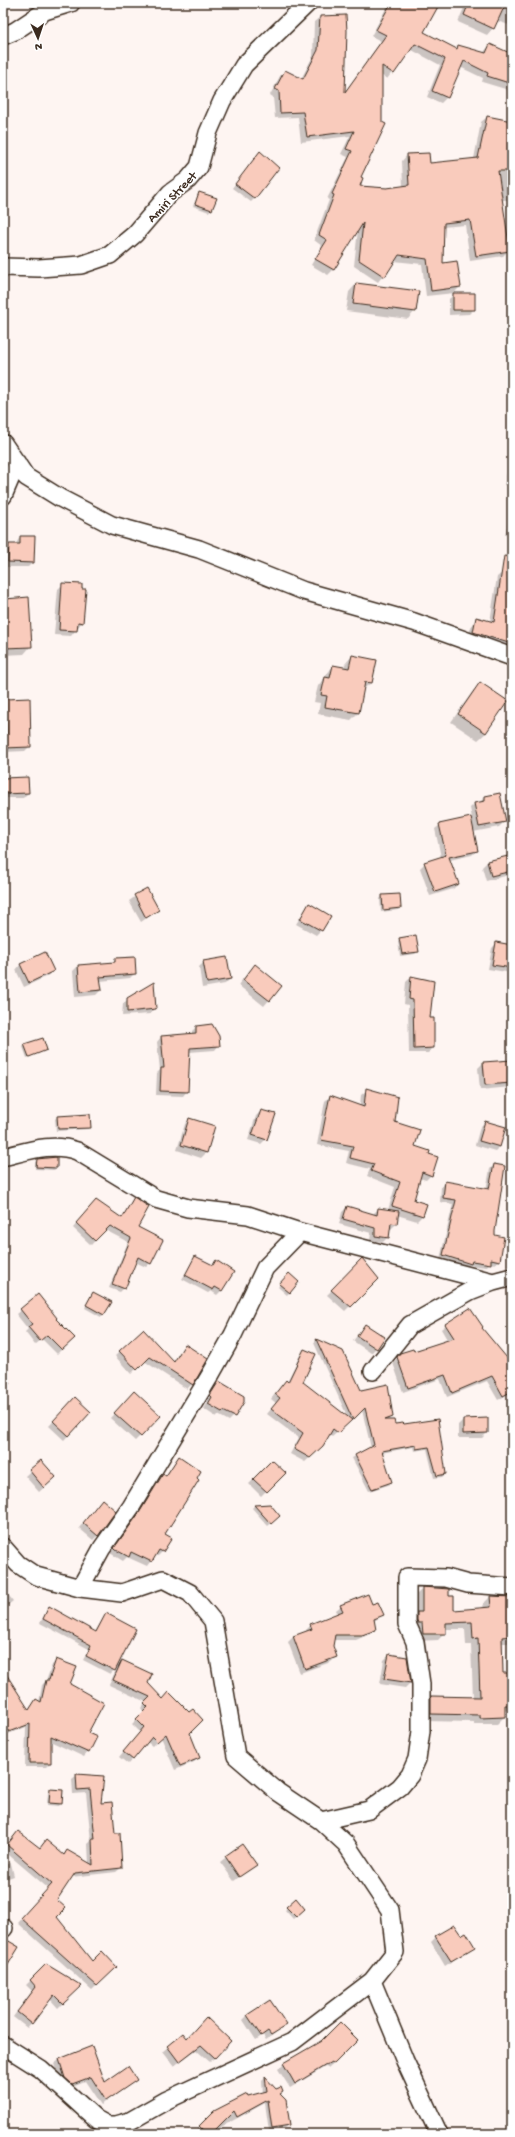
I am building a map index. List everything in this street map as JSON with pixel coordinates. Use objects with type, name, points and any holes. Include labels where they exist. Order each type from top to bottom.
[{"type":"street","points":[[30,21],[32,3]]},
{"type":"street","points":[[3,36],[15,31],[45,11],[71,3]]},
{"type":"street","name":"Amiri Street","points":[[3,267],[39,268],[81,265],[110,254],[135,234],[170,192],[188,180],[199,167],[208,133],[222,101],[244,65],[308,3]]},
{"type":"street","points":[[3,443],[26,477],[60,498],[112,525],[199,549],[304,591],[414,622],[512,657]]},
{"type":"street","points":[[3,496],[17,463]]},
{"type":"street","points":[[3,1157],[44,1147],[65,1147],[78,1151],[156,1199],[188,1208],[248,1215],[300,1232],[493,1282]]},
{"type":"street","points":[[80,1588],[102,1548],[131,1507],[211,1374],[233,1335],[265,1268],[300,1232]]},
{"type":"street","points":[[373,1371],[410,1325],[451,1300],[493,1282],[512,1277]]},
{"type":"street","points":[[3,1547],[18,1564],[36,1576],[80,1588],[122,1593],[163,1579],[190,1593],[213,1621],[236,1756],[278,1792],[321,1821],[346,1844],[390,1910],[395,1952],[372,1981],[292,2042],[166,2100],[130,2121],[116,2125],[107,2125],[96,2119],[41,2069],[3,2045]]},
{"type":"street","points":[[321,1821],[369,1810],[400,1787],[410,1775],[417,1759],[420,1730],[421,1684],[415,1642],[407,1624],[407,1577],[446,1578],[468,1584],[512,1588]]},
{"type":"street","points":[[372,1981],[405,2061],[439,2134]]},
{"type":"building","points":[[391,3],[440,3],[424,32],[457,49],[458,45],[486,53],[490,44],[512,54],[512,84],[487,76],[488,73],[464,61],[448,98],[432,91],[445,59],[415,44],[394,74],[382,66],[382,122],[386,124],[361,177],[363,178],[360,186],[387,188],[409,185],[407,154],[429,153],[430,163],[478,158],[487,116],[512,121],[512,162],[508,162],[508,171],[498,171],[510,251],[476,256],[470,220],[444,223],[443,263],[457,261],[461,287],[431,291],[427,259],[399,255],[385,277],[359,260],[363,223],[334,270],[315,259],[327,240],[319,235],[334,195],[332,194],[352,151],[346,149],[354,131],[307,137],[303,112],[280,113],[279,91],[275,89],[285,70],[303,79],[318,50],[320,16],[346,15],[347,31],[345,92],[386,35],[376,30]]},
{"type":"building","points":[[469,3],[506,3],[494,29],[464,15]]},
{"type":"building","points":[[260,151],[279,168],[255,199],[235,184]]},
{"type":"building","points":[[199,192],[217,198],[212,210],[195,204]]},
{"type":"building","points":[[356,283],[419,291],[416,312],[353,304]]},
{"type":"building","points":[[453,293],[475,293],[475,310],[453,310]]},
{"type":"building","points":[[20,536],[35,536],[34,563],[8,562],[9,544],[20,544]]},
{"type":"building","points":[[504,556],[512,557],[512,644],[473,632],[476,617],[494,622]]},
{"type":"building","points":[[62,583],[82,584],[82,589],[86,589],[83,623],[78,622],[77,631],[59,630]]},
{"type":"building","points":[[29,597],[32,647],[4,648],[3,613],[6,613],[5,599]]},
{"type":"building","points":[[352,655],[377,660],[372,683],[365,682],[359,713],[325,707],[327,696],[321,695],[325,677],[330,678],[333,665],[349,668]]},
{"type":"building","points":[[480,682],[508,701],[486,733],[458,714]]},
{"type":"building","points":[[30,698],[31,747],[4,748],[4,734],[7,734],[6,699]]},
{"type":"building","points":[[28,777],[29,793],[3,794],[3,778]]},
{"type":"building","points":[[500,793],[506,822],[479,827],[474,803],[485,801],[485,796]]},
{"type":"building","points":[[471,817],[478,851],[449,857],[459,884],[435,892],[424,862],[446,855],[439,824]]},
{"type":"building","points":[[508,856],[512,871],[491,876],[487,861]]},
{"type":"building","points":[[147,888],[159,910],[146,918],[134,895]]},
{"type":"building","points":[[400,894],[401,908],[383,910],[382,895]]},
{"type":"building","points":[[309,903],[331,916],[322,931],[300,919]]},
{"type":"building","points":[[416,935],[419,952],[402,954],[399,938]]},
{"type":"building","points":[[496,942],[512,945],[512,968],[492,965]]},
{"type":"building","points":[[45,952],[54,971],[29,983],[20,964]]},
{"type":"building","points":[[135,957],[136,974],[100,977],[102,990],[80,992],[78,965],[115,962],[115,958]]},
{"type":"building","points":[[227,957],[231,979],[207,983],[203,961]]},
{"type":"building","points":[[255,964],[282,986],[270,1001],[243,980]]},
{"type":"building","points":[[411,976],[434,981],[430,1018],[434,1018],[434,1048],[414,1049],[413,1000],[409,999]]},
{"type":"building","points":[[154,982],[156,1009],[127,1012],[127,998]]},
{"type":"building","points":[[212,1024],[219,1036],[220,1046],[190,1048],[188,1092],[160,1091],[161,1068],[164,1068],[161,1036],[196,1033],[196,1026]]},
{"type":"building","points":[[43,1038],[47,1050],[29,1057],[24,1044]]},
{"type":"building","points":[[512,1060],[512,1083],[485,1085],[483,1062]]},
{"type":"building","points":[[366,1088],[398,1097],[395,1122],[420,1130],[415,1146],[430,1151],[429,1154],[438,1157],[432,1176],[422,1172],[414,1200],[427,1204],[423,1216],[392,1206],[400,1182],[371,1171],[374,1164],[350,1158],[353,1146],[321,1140],[330,1095],[364,1107]]},
{"type":"building","points":[[261,1110],[276,1114],[267,1140],[252,1135]]},
{"type":"building","points":[[90,1114],[91,1128],[58,1129],[57,1116]]},
{"type":"building","points":[[189,1118],[215,1126],[207,1153],[181,1145]]},
{"type":"building","points":[[485,1121],[506,1127],[500,1147],[479,1141]]},
{"type":"building","points":[[57,1157],[57,1168],[36,1167],[37,1159]]},
{"type":"building","points":[[494,1164],[505,1166],[495,1231],[495,1235],[504,1237],[500,1261],[491,1259],[491,1264],[472,1261],[471,1264],[443,1255],[456,1200],[443,1198],[445,1181],[489,1189]]},
{"type":"building","points":[[134,1197],[149,1207],[138,1227],[163,1240],[151,1264],[138,1257],[125,1289],[112,1284],[131,1238],[110,1226],[95,1241],[76,1223],[96,1200],[122,1218]]},
{"type":"building","points":[[347,1206],[377,1215],[378,1208],[399,1211],[397,1224],[391,1223],[389,1238],[375,1236],[375,1228],[343,1219]]},
{"type":"building","points":[[195,1256],[213,1265],[216,1260],[234,1272],[222,1291],[215,1287],[213,1290],[185,1275]]},
{"type":"building","points":[[362,1258],[379,1279],[351,1307],[331,1290]]},
{"type":"building","points":[[289,1273],[299,1282],[290,1293],[279,1284]]},
{"type":"building","points":[[93,1292],[112,1302],[104,1315],[86,1305]]},
{"type":"building","points":[[38,1294],[57,1318],[56,1319],[75,1338],[62,1350],[47,1335],[40,1341],[28,1327],[32,1324],[20,1309]]},
{"type":"building","points":[[470,1308],[483,1327],[482,1328],[512,1364],[512,1391],[503,1396],[492,1376],[452,1393],[445,1375],[408,1388],[397,1357],[400,1353],[413,1349],[414,1351],[454,1338],[445,1324]]},
{"type":"building","points":[[365,1324],[385,1337],[377,1349],[357,1336]]},
{"type":"building","points":[[143,1329],[174,1362],[185,1344],[208,1359],[193,1385],[150,1357],[137,1370],[119,1351]]},
{"type":"building","points":[[316,1339],[343,1351],[361,1390],[388,1384],[393,1417],[385,1420],[394,1420],[395,1424],[404,1424],[438,1419],[446,1474],[437,1476],[429,1447],[416,1449],[416,1445],[382,1451],[392,1482],[372,1489],[355,1455],[374,1445],[365,1408],[353,1420]]},
{"type":"building","points":[[304,1349],[316,1354],[303,1382],[352,1420],[338,1433],[333,1429],[323,1446],[310,1458],[294,1449],[303,1433],[271,1409],[280,1398],[275,1394],[286,1380],[288,1382]]},
{"type":"building","points":[[219,1381],[244,1396],[244,1402],[235,1417],[208,1404],[212,1397],[210,1395]]},
{"type":"building","points":[[134,1391],[161,1416],[141,1437],[114,1413]]},
{"type":"building","points":[[75,1397],[91,1412],[69,1436],[53,1421]]},
{"type":"building","points":[[488,1418],[488,1433],[463,1434],[463,1419]]},
{"type":"building","points":[[179,1456],[201,1471],[197,1478],[199,1480],[165,1534],[172,1538],[163,1552],[159,1550],[152,1562],[131,1552],[129,1557],[116,1550],[114,1548],[139,1513],[163,1474],[166,1476]]},
{"type":"building","points":[[41,1460],[56,1477],[44,1488],[29,1470]]},
{"type":"building","points":[[272,1460],[286,1473],[267,1492],[253,1479]]},
{"type":"building","points":[[102,1499],[116,1511],[98,1536],[83,1523]]},
{"type":"building","points":[[270,1504],[280,1516],[271,1524],[254,1505]]},
{"type":"building","points":[[422,1587],[449,1589],[449,1596],[454,1596],[454,1610],[491,1607],[490,1596],[512,1597],[512,1636],[502,1637],[503,1673],[512,1673],[512,1705],[505,1705],[505,1717],[480,1718],[480,1715],[431,1714],[431,1696],[480,1697],[478,1638],[473,1639],[472,1622],[446,1623],[446,1634],[423,1634],[422,1623],[418,1623],[417,1620],[417,1612],[422,1612]]},
{"type":"building","points":[[368,1594],[372,1604],[378,1602],[384,1615],[374,1619],[376,1630],[362,1635],[335,1635],[333,1646],[337,1657],[305,1669],[293,1636],[312,1629],[310,1624],[343,1611],[340,1605]]},
{"type":"building","points":[[49,1606],[96,1632],[106,1613],[136,1629],[115,1671],[86,1656],[91,1645],[43,1619]]},
{"type":"building","points":[[389,1654],[407,1657],[411,1683],[384,1679]]},
{"type":"building","points":[[56,1659],[77,1667],[70,1684],[104,1703],[88,1733],[97,1737],[89,1753],[51,1736],[51,1763],[29,1763],[30,1724],[3,1734],[3,1669],[29,1710],[36,1699],[41,1702],[46,1680],[49,1680]]},
{"type":"building","points":[[122,1660],[152,1674],[148,1683],[163,1699],[169,1692],[189,1712],[193,1709],[203,1720],[190,1733],[200,1758],[180,1766],[166,1734],[157,1742],[152,1737],[133,1760],[123,1752],[144,1727],[136,1719],[148,1707],[144,1703],[150,1697],[113,1680]]},
{"type":"building","points":[[76,1774],[104,1776],[101,1803],[112,1802],[115,1833],[120,1833],[122,1868],[75,1873],[57,1900],[66,1908],[57,1917],[92,1961],[102,1951],[117,1967],[97,1986],[21,1918],[52,1884],[7,1845],[18,1831],[40,1848],[46,1840],[64,1855],[67,1850],[93,1865],[92,1839],[95,1839],[90,1789],[77,1790]]},
{"type":"building","points":[[50,1789],[63,1790],[62,1804],[49,1803]]},
{"type":"building","points":[[242,1844],[257,1865],[239,1877],[225,1856]]},
{"type":"building","points":[[296,1898],[305,1909],[296,1917],[286,1907]]},
{"type":"building","points":[[454,1925],[461,1935],[466,1932],[475,1947],[451,1961],[435,1936]]},
{"type":"building","points":[[7,1940],[19,1947],[3,1973],[3,1947]]},
{"type":"building","points":[[46,1964],[82,1986],[63,2004],[54,1995],[32,2024],[17,2012],[36,1987],[30,1980]]},
{"type":"building","points":[[270,2000],[287,2025],[271,2035],[268,2031],[261,2036],[247,2015]]},
{"type":"building","points":[[206,2017],[231,2041],[215,2058],[201,2045],[179,2062],[167,2046],[183,2033],[187,2038]]},
{"type":"building","points":[[340,2022],[358,2040],[334,2064],[331,2062],[295,2084],[283,2063],[321,2041]]},
{"type":"building","points":[[92,2046],[105,2082],[128,2066],[137,2080],[106,2101],[91,2077],[72,2084],[65,2078],[59,2059]]},
{"type":"building","points":[[265,2077],[276,2089],[281,2087],[283,2092],[280,2094],[286,2100],[290,2125],[272,2128],[268,2100],[237,2117],[234,2111],[211,2134],[207,2134],[199,2126],[214,2111],[247,2094],[248,2096],[267,2091]]}]
